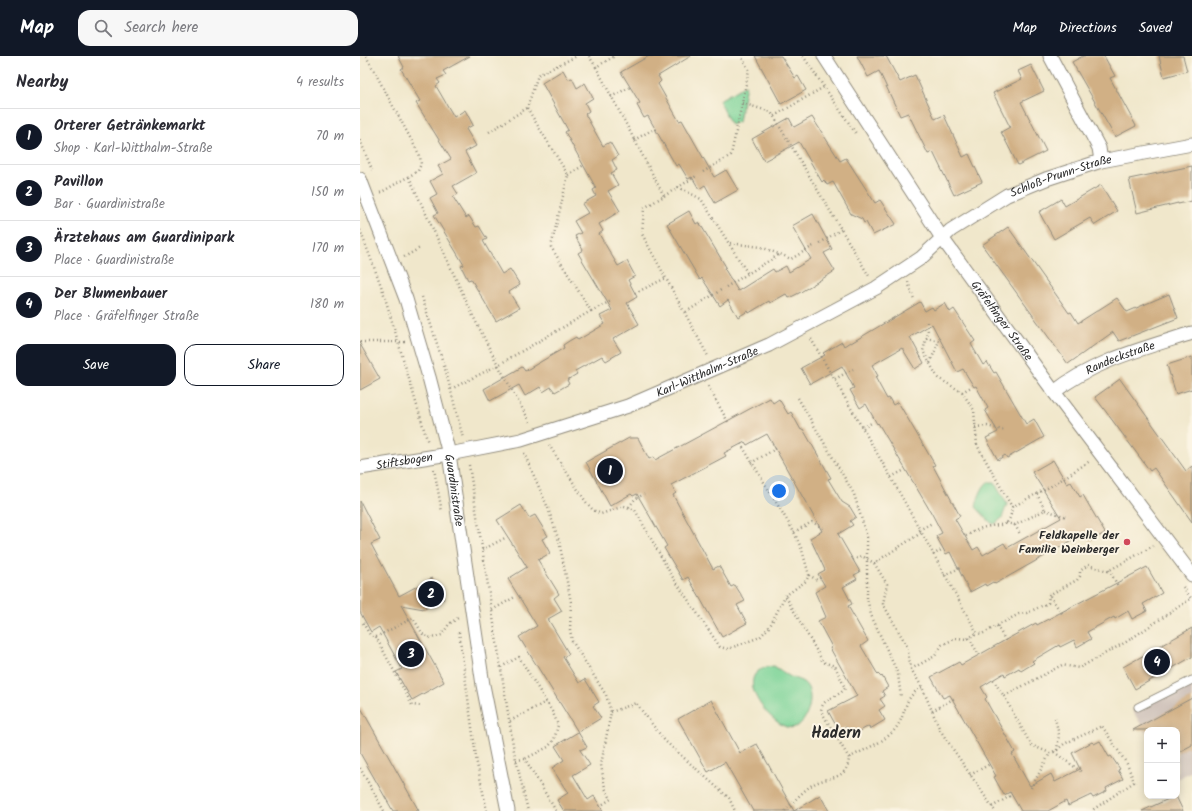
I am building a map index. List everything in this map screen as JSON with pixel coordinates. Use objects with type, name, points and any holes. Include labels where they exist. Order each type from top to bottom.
[{"type":"street","name":"Gräfelfinger Straße","points":[[824,56],[942,238],[1054,392],[1192,575]]},
{"type":"street","points":[[1050,56],[1099,148],[1101,161]]},
{"type":"street","name":"Schloß-Prunn-Straße","points":[[942,238],[961,223],[1007,195],[1046,179],[1101,161],[1192,144]]},
{"type":"street","name":"Guardinistraße","points":[[360,179],[392,261],[419,343],[449,454],[483,685],[508,811]]},
{"type":"street","name":"Karl-Witthalm-Straße","points":[[449,454],[521,440],[541,434],[628,406],[715,369],[804,327],[876,288],[921,258],[942,238]]},
{"type":"street","name":"Randeckstraße","points":[[1054,392],[1071,378],[1127,354],[1192,333]]},
{"type":"street","name":"Stiftsbogen","points":[[360,468],[449,454]]},
{"type":"lane","points":[[1138,707],[1192,680]]},
{"type":"path","points":[[366,56],[420,156],[421,164],[418,171],[409,177],[368,199]]},
{"type":"path","points":[[489,132],[527,108],[538,75],[577,56]]},
{"type":"path","points":[[589,56],[664,196]]},
{"type":"path","points":[[596,67],[615,56]]},
{"type":"path","points":[[703,172],[731,155],[749,70],[741,56]]},
{"type":"path","points":[[611,98],[632,86]]},
{"type":"path","points":[[774,116],[824,88]]},
{"type":"path","points":[[742,103],[771,112],[774,116],[876,288]]},
{"type":"path","points":[[527,108],[568,174],[551,247],[591,311]]},
{"type":"path","points":[[634,140],[652,130]]},
{"type":"path","points":[[568,174],[584,166]]},
{"type":"path","points":[[698,175],[644,208],[642,234],[686,312],[715,369]]},
{"type":"path","points":[[409,177],[472,316],[498,365],[550,448],[593,510],[601,514],[624,506],[629,507],[640,517],[672,576],[720,647],[728,649],[760,637],[770,626],[785,596],[806,581],[809,575],[802,550],[794,532],[773,497],[769,493],[741,444]]},
{"type":"path","points":[[678,187],[701,199],[730,243],[748,274]]},
{"type":"path","points":[[820,242],[842,229]]},
{"type":"path","points":[[360,230],[383,291],[399,341],[432,457],[442,516]]},
{"type":"path","points":[[730,243],[761,247],[791,259],[815,245]]},
{"type":"path","points":[[392,261],[420,248]]},
{"type":"path","points":[[726,287],[780,254]]},
{"type":"path","points":[[636,294],[666,278]]},
{"type":"path","points":[[910,288],[914,299]]},
{"type":"path","points":[[686,312],[721,290]]},
{"type":"path","points":[[451,390],[611,301]]},
{"type":"path","points":[[927,322],[929,327],[923,351],[938,378],[962,392],[974,410],[977,445],[1012,507],[1012,515],[1006,523],[998,526],[984,527],[966,536]]},
{"type":"path","points":[[804,327],[891,478],[977,634]]},
{"type":"path","points":[[926,338],[939,341],[930,364]]},
{"type":"path","points":[[360,342],[399,341],[419,343]]},
{"type":"path","points":[[834,379],[853,369]]},
{"type":"path","points":[[701,375],[728,422]]},
{"type":"path","points":[[962,392],[971,387]]},
{"type":"path","points":[[798,398],[854,494],[867,537],[867,598],[871,615],[898,674],[901,698]]},
{"type":"path","points":[[862,428],[873,422]]},
{"type":"path","points":[[975,427],[987,426],[1006,431]]},
{"type":"path","points":[[521,440],[525,457],[548,508],[559,541],[571,602],[570,630],[572,641],[606,695],[611,712],[601,765],[605,788],[611,799],[600,806]]},
{"type":"path","points":[[751,463],[777,448]]},
{"type":"path","points":[[1012,507],[1037,494],[1101,454]]},
{"type":"path","points":[[891,478],[905,470]]},
{"type":"path","points":[[773,497],[790,488]]},
{"type":"path","points":[[629,507],[635,499],[644,494]]},
{"type":"path","points":[[1037,494],[1045,510]]},
{"type":"path","points":[[1015,526],[1045,510],[1067,517]]},
{"type":"path","points":[[794,532],[812,522],[823,528]]},
{"type":"path","points":[[874,563],[932,523]]},
{"type":"path","points":[[1006,523],[1015,526],[1020,534]]},
{"type":"path","points":[[482,550],[505,538]]},
{"type":"path","points":[[1049,595],[1077,580],[1080,576],[1080,571],[1088,565],[1094,566],[1100,570],[1109,570],[1166,539]]},
{"type":"path","points":[[933,555],[943,549]]},
{"type":"path","points":[[853,560],[862,556],[868,558],[874,563],[887,584],[883,604],[907,646],[911,669],[922,687],[940,730],[995,811]]},
{"type":"path","points":[[944,575],[960,568]]},
{"type":"path","points":[[1109,570],[1118,586]]},
{"type":"path","points":[[809,575],[817,580],[820,578]]},
{"type":"path","points":[[911,669],[935,656],[942,645],[956,638],[969,638],[977,634],[982,634],[1018,614],[1027,613],[1048,603],[1049,595]]},
{"type":"path","points":[[1049,595],[1063,615]]},
{"type":"path","points":[[785,596],[823,662],[835,666],[844,683],[845,688],[842,692],[826,701],[821,706],[821,711],[849,758],[847,769],[841,775],[822,780],[812,786],[785,811]]},
{"type":"path","points":[[492,610],[515,597]]},
{"type":"path","points":[[1004,696],[1062,665],[1079,668],[1126,642],[1192,597]]},
{"type":"path","points":[[456,610],[477,764],[487,811]]},
{"type":"path","points":[[376,637],[413,618],[424,636],[431,638],[442,636],[449,624],[458,618]]},
{"type":"path","points":[[363,623],[370,635],[376,637],[412,705],[421,706]]},
{"type":"path","points":[[997,626],[1007,643]]},
{"type":"path","points":[[969,638],[979,655]]},
{"type":"path","points":[[499,760],[525,759],[548,747],[554,740],[558,725],[553,712],[519,657],[501,667]]},
{"type":"path","points":[[993,680],[1004,696],[1031,745],[1050,753],[1056,751],[1064,744],[1102,726],[1127,764],[1134,782],[1091,811]]},
{"type":"path","points":[[849,758],[888,736],[903,717],[909,697],[922,687]]},
{"type":"path","points":[[932,711],[955,698]]},
{"type":"path","points":[[510,721],[546,702]]},
{"type":"path","points":[[611,712],[636,703],[665,741],[729,798],[735,811]]},
{"type":"path","points":[[1055,718],[1059,736],[1056,751]]},
{"type":"path","points":[[1056,751],[1082,773]]},
{"type":"path","points":[[1031,788],[1050,753]]},
{"type":"path","points":[[525,759],[556,811]]},
{"type":"path","points":[[970,775],[990,764]]},
{"type":"path","points":[[360,768],[384,811]]},
{"type":"path","points":[[992,807],[1010,796]]},
{"type":"shaded area","points":[[1192,679],[1192,771],[1180,777],[1180,727],[1144,727],[1144,729],[1132,710]]},
{"type":"green space","points":[[746,85],[739,121],[731,125],[719,100]]},
{"type":"green space","points":[[988,482],[994,482],[1007,504],[1002,518],[995,524],[991,523],[976,507],[982,490]]},
{"type":"green space","points":[[774,666],[789,676],[803,682],[807,686],[809,692],[810,700],[806,715],[797,726],[791,728],[784,726],[767,713],[760,703],[752,684],[754,676],[761,669]]},
{"type":"building","points":[[398,56],[470,56],[443,71],[446,75],[437,79],[440,83],[436,86],[454,117],[465,110],[473,125],[466,129],[476,146],[465,152],[476,173],[453,186],[458,194],[453,197],[466,218],[469,216],[476,227],[479,226],[487,239],[483,241],[502,274],[510,269],[520,285],[509,292],[519,308],[496,321],[471,279],[468,280],[461,266],[464,265],[434,215],[438,213],[430,198],[437,194],[430,181],[443,174],[438,166],[451,159],[416,103],[420,101],[401,69],[404,67]]},
{"type":"building","points":[[649,56],[691,56],[658,76],[661,81],[658,84],[679,121],[682,120],[714,177],[726,170],[738,190],[715,203],[705,185],[699,189],[692,177],[688,179],[679,164],[676,166],[648,116],[644,118],[637,105],[640,103],[621,72]]},
{"type":"building","points":[[755,56],[781,56],[795,78],[798,76],[806,90],[781,104]]},
{"type":"building","points":[[857,56],[886,56],[900,82],[915,75],[935,119],[944,115],[963,157],[969,154],[982,182],[954,195],[933,152],[928,154],[908,113],[900,116],[879,71],[868,77]]},
{"type":"building","points":[[1083,56],[1104,56],[1115,76],[1110,78],[1136,126],[1115,137],[1072,62]]},
{"type":"building","points":[[1159,56],[1183,56],[1187,71],[1164,77]]},
{"type":"building","points":[[1031,65],[1044,91],[1021,102],[1046,151],[1018,165],[1001,132],[1010,127],[993,93],[1022,79],[1018,71]]},
{"type":"building","points":[[563,70],[568,79],[572,78],[577,88],[585,83],[593,98],[585,103],[589,111],[585,114],[603,146],[610,142],[618,156],[612,160],[617,170],[611,173],[618,185],[608,191],[620,211],[599,224],[603,231],[599,234],[618,266],[627,261],[635,276],[628,280],[637,297],[627,303],[639,324],[613,339],[621,352],[606,361],[602,356],[575,371],[577,374],[567,380],[569,384],[555,392],[551,387],[543,392],[540,387],[525,396],[519,385],[490,401],[484,389],[522,367],[525,371],[564,348],[563,345],[569,341],[576,337],[578,340],[605,324],[600,316],[612,310],[578,253],[583,250],[575,236],[581,233],[574,221],[588,213],[582,204],[596,196],[593,190],[596,188],[565,132],[568,130],[542,83]]},
{"type":"building","points":[[812,117],[840,161],[846,158],[875,203],[880,200],[896,224],[873,235],[866,222],[864,223],[862,219],[851,214],[833,182],[827,185],[824,180],[822,182],[799,142],[764,161],[752,139],[789,118],[794,127]]},
{"type":"building","points":[[1192,166],[1192,201],[1137,213],[1129,179]]},
{"type":"building","points":[[1101,185],[1117,211],[1095,225],[1090,218],[1054,239],[1039,212],[1061,199],[1065,206]]},
{"type":"building","points":[[689,211],[696,224],[699,222],[726,267],[724,268],[738,291],[773,269],[775,272],[786,266],[789,272],[811,259],[792,226],[813,214],[832,249],[824,253],[835,271],[789,298],[786,294],[770,303],[769,301],[749,313],[748,311],[738,317],[728,300],[720,306],[702,278],[700,280],[667,224]]},
{"type":"building","points":[[1008,227],[1069,313],[1071,312],[1078,323],[1117,298],[1127,312],[1169,294],[1178,318],[1119,341],[1113,332],[1068,364],[982,245]]},
{"type":"building","points":[[920,302],[925,311],[932,307],[934,310],[945,303],[950,312],[954,309],[975,341],[971,344],[983,365],[987,362],[994,373],[996,372],[1026,424],[1034,419],[1044,437],[1007,458],[1005,455],[998,460],[986,438],[998,432],[985,410],[988,408],[976,386],[974,387],[963,369],[957,372],[932,324],[910,337],[924,363],[915,369],[902,348],[872,365],[878,376],[875,377],[887,399],[889,398],[893,405],[898,402],[935,465],[933,466],[960,516],[955,519],[973,550],[978,547],[983,555],[1004,543],[1007,548],[1061,518],[1032,472],[1053,460],[1067,484],[1071,482],[1080,497],[1083,495],[1105,533],[1090,541],[1085,533],[995,584],[993,582],[986,586],[985,584],[970,592],[950,552],[946,554],[936,536],[942,533],[932,514],[866,404],[860,408],[850,390],[854,388],[842,366],[810,384],[801,368],[825,355],[823,353],[842,342],[844,346],[850,342],[851,343]]},
{"type":"building","points":[[360,344],[380,379],[360,390]]},
{"type":"building","points":[[1192,357],[1192,389],[1176,394],[1167,365]]},
{"type":"building","points":[[1120,379],[1186,471],[1192,466],[1192,522],[1154,468],[1150,471],[1095,397]]},
{"type":"building","points":[[770,398],[773,403],[779,399],[788,414],[791,412],[801,430],[803,429],[831,478],[828,479],[842,502],[850,507],[856,517],[850,521],[853,525],[838,534],[860,572],[854,575],[857,579],[843,587],[852,604],[848,606],[868,641],[861,646],[877,673],[881,677],[882,676],[888,687],[882,691],[885,696],[880,699],[885,706],[879,710],[885,720],[870,729],[869,726],[851,736],[846,727],[839,731],[828,711],[857,696],[830,648],[832,647],[818,621],[826,617],[815,592],[825,586],[818,574],[825,570],[810,538],[822,531],[767,434],[747,445],[745,442],[724,453],[726,456],[671,485],[676,493],[673,495],[713,569],[719,566],[731,587],[735,585],[745,601],[737,605],[747,623],[722,637],[688,577],[683,580],[664,548],[667,546],[637,494],[633,496],[631,494],[610,506],[586,462],[629,438],[638,438],[649,459],[653,457],[655,460]]},
{"type":"building","points":[[360,501],[380,540],[371,544],[399,596],[432,578],[444,599],[424,609],[401,605],[444,682],[412,700],[396,672],[402,669],[379,627],[371,632],[360,612]]},
{"type":"building","points":[[521,505],[529,518],[535,515],[548,536],[542,539],[550,553],[538,560],[559,594],[554,598],[562,611],[548,619],[569,654],[563,657],[579,683],[585,679],[599,702],[593,706],[601,718],[578,732],[519,637],[537,626],[508,579],[527,567],[497,520]]},
{"type":"building","points":[[1147,567],[1162,593],[1143,604],[1147,611],[1132,619],[1128,611],[1115,619],[1114,617],[1087,632],[1091,639],[1077,647],[1074,640],[1060,647],[1059,645],[1032,661],[1034,663],[1021,671],[1019,668],[1005,676],[1004,673],[981,687],[987,697],[985,699],[1015,752],[1012,754],[1030,786],[1051,774],[1055,782],[1080,769],[1072,753],[1092,742],[1094,744],[1100,741],[1109,757],[1111,756],[1120,769],[1118,770],[1123,779],[1106,788],[1107,791],[1093,798],[1091,795],[1068,806],[1066,801],[1048,811],[1021,811],[1010,792],[1004,795],[994,777],[996,776],[950,695],[943,698],[931,677],[959,662],[961,665],[1036,623],[1037,625]]},
{"type":"building","points":[[1192,628],[1192,657],[1135,689],[1123,667]]},
{"type":"building","points":[[1192,698],[1192,745],[1180,751],[1180,727],[1144,727],[1144,730],[1133,730]]},
{"type":"building","points":[[711,700],[740,753],[757,744],[794,811],[753,811],[725,762],[708,772],[678,719]]},
{"type":"building","points":[[360,706],[419,811],[393,811],[360,753]]},
{"type":"building","points":[[578,732],[587,747],[580,750],[590,765],[573,775],[588,800],[594,796],[603,811],[564,811],[557,800],[568,793],[552,768],[564,760],[555,746]]},
{"type":"building","points":[[820,795],[829,811],[794,811]]},
{"type":"building","points":[[1168,799],[1177,799],[1183,811],[1142,811]]},
{"type":"place","name":"Orterer Getränkemarkt","points":[[610,471]]},
{"type":"place","name":"Feldkapelle der Familie Weinberger","points":[[1127,542]]},
{"type":"place","name":"Pavillon","points":[[431,594]]},
{"type":"place","name":"Ärztehaus am Guardinipark","points":[[411,654]]},
{"type":"place","name":"Der Blumenbauer","points":[[1157,662]]},
{"type":"district","name":"Hadern","points":[[836,732]]}]
